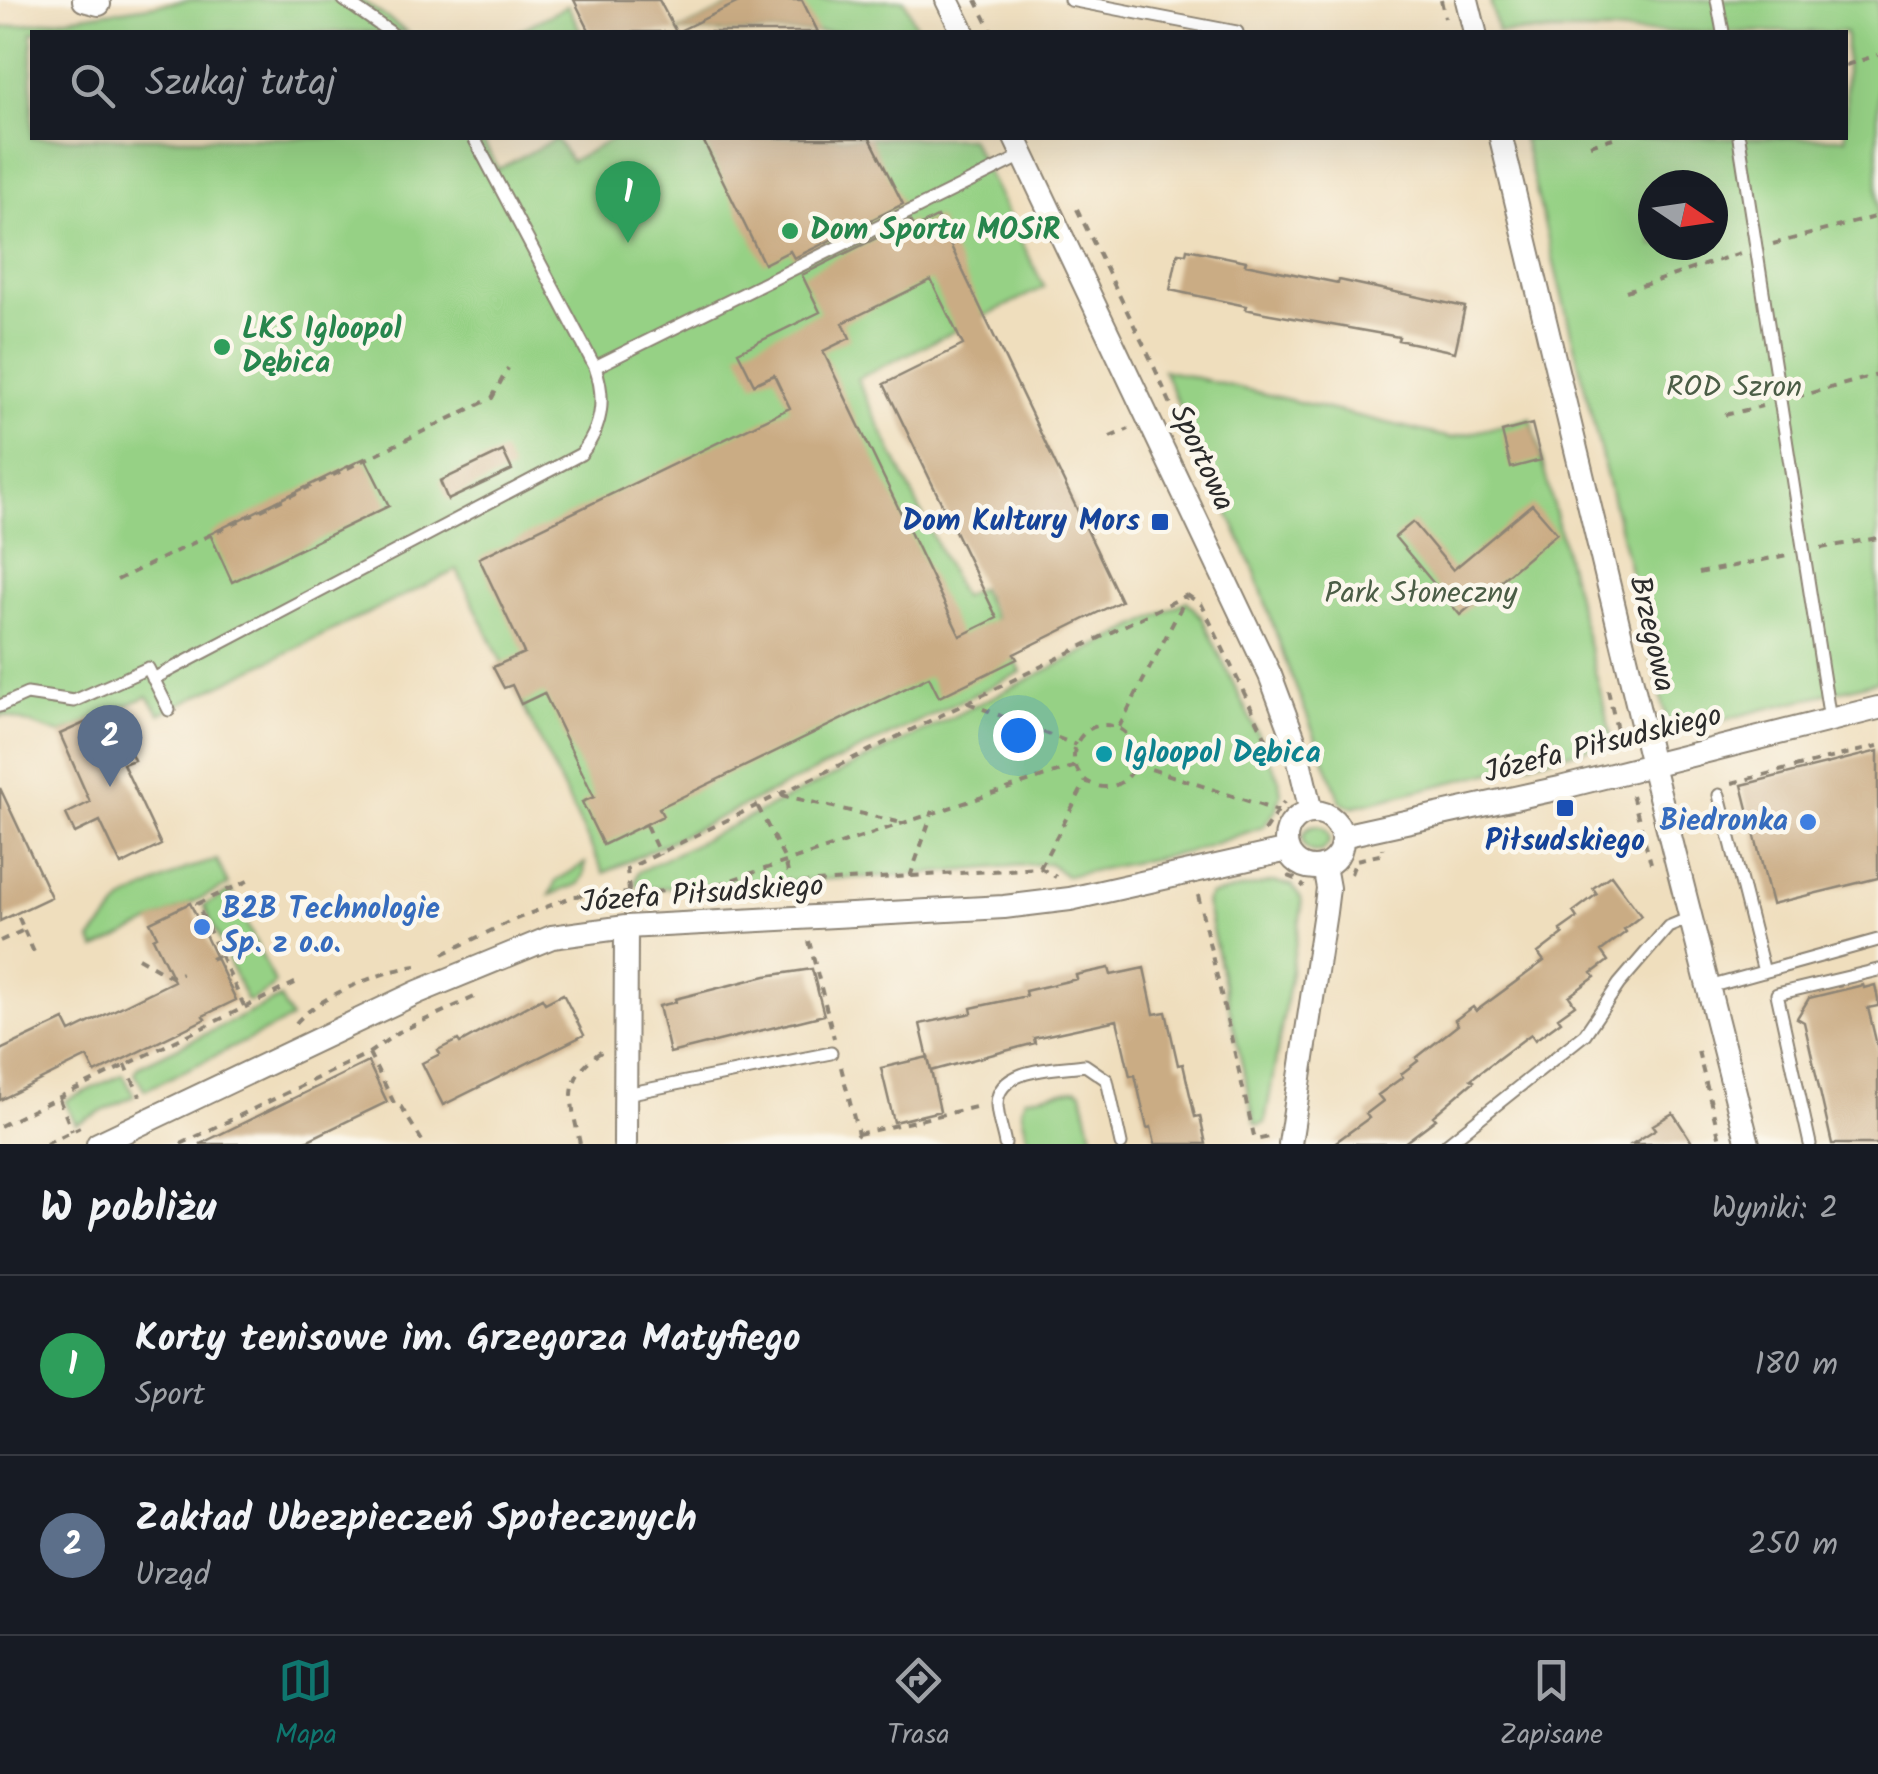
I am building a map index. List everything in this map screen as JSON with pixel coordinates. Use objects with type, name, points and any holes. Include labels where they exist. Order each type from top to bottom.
[{"type":"street","points":[[947,0],[962,30]]},
{"type":"street","points":[[1468,0],[1476,30]]},
{"type":"street","name":"Brzegowa","points":[[1502,140],[1644,734],[1748,1144]]},
{"type":"street","name":"Sportowa","points":[[1019,146],[1270,675],[1294,739],[1310,812]]},
{"type":"street","name":"Józefa Piłsudskiego","points":[[1342,836],[1878,708]]},
{"type":"street","points":[[1302,814],[1328,815],[1342,836],[1338,854],[1324,866],[1307,867],[1292,858],[1288,850],[1287,833],[1302,814]]},
{"type":"street","name":"Józefa Piłsudskiego","points":[[98,1144],[418,992],[552,937],[626,927],[1020,905],[1070,899],[1288,850]]},
{"type":"street","points":[[1280,1140],[1325,912],[1328,888],[1324,866]]},
{"type":"street","points":[[625,1144],[626,927]]},
{"type":"lane","points":[[344,0],[387,30]]},
{"type":"lane","points":[[1070,0],[1227,30]]},
{"type":"lane","points":[[1718,0],[1723,30]]},
{"type":"lane","points":[[153,679],[581,454],[595,433],[602,407],[594,367],[475,140]]},
{"type":"lane","points":[[1740,140],[1830,720]]},
{"type":"lane","points":[[594,367],[1019,146]]},
{"type":"lane","points":[[0,706],[27,694],[74,701],[148,668],[169,710]]},
{"type":"lane","points":[[1722,790],[1764,972]]},
{"type":"lane","points":[[1447,1144],[1585,1034],[1619,984],[1668,926],[1692,917]]},
{"type":"lane","points":[[1710,987],[1878,940]]},
{"type":"lane","points":[[1810,1144],[1777,994],[1878,970]]},
{"type":"lane","points":[[626,1094],[831,1053]]},
{"type":"lane","points":[[1005,1144],[997,1103],[1003,1086],[1020,1074],[1085,1065],[1107,1080],[1121,1144]]},
{"type":"path","points":[[976,0],[991,30]]},
{"type":"path","points":[[1441,0],[1448,30]]},
{"type":"path","points":[[1848,63],[1878,55]]},
{"type":"path","points":[[1590,145],[1606,140]]},
{"type":"path","points":[[1072,200],[1196,461]]},
{"type":"path","points":[[1626,291],[1758,248],[1878,216]]},
{"type":"path","points":[[117,580],[492,398],[508,368]]},
{"type":"path","points":[[1725,416],[1878,375]]},
{"type":"path","points":[[1699,574],[1878,538]]},
{"type":"path","points":[[629,892],[627,870],[1187,595]]},
{"type":"path","points":[[1118,727],[1187,595]]},
{"type":"path","points":[[1187,595],[1202,605],[1276,759]]},
{"type":"path","points":[[968,703],[1076,745]]},
{"type":"path","points":[[1098,725],[1118,727],[1132,738],[1136,764],[1117,785],[1098,786],[1086,781],[1076,766],[1076,745],[1081,736],[1098,725]]},
{"type":"path","points":[[1597,753],[1644,734]]},
{"type":"path","points":[[1722,790],[1878,746]]},
{"type":"path","points":[[1136,764],[1280,812]]},
{"type":"path","points":[[910,878],[933,811],[1076,766]]},
{"type":"path","points":[[704,889],[1040,868],[1086,781]]},
{"type":"path","points":[[1250,838],[1267,830],[1287,794]]},
{"type":"path","points":[[781,796],[898,822]]},
{"type":"path","points":[[758,807],[785,860],[791,886]]},
{"type":"path","points":[[646,825],[660,855]]},
{"type":"path","points":[[1349,884],[1356,860],[1384,854],[1378,829]]},
{"type":"path","points":[[244,1007],[198,904],[250,880]]},
{"type":"path","points":[[1198,894],[1256,1142],[1280,1140]]},
{"type":"path","points":[[17,913],[37,959]]},
{"type":"path","points":[[0,940],[24,930]]},
{"type":"path","points":[[211,960],[220,955]]},
{"type":"path","points":[[138,958],[172,977],[182,973]]},
{"type":"path","points":[[0,1126],[297,982]]},
{"type":"path","points":[[180,1144],[370,1053],[399,1032],[487,991]]},
{"type":"path","points":[[370,1053],[395,1105],[401,1108],[424,1144]]},
{"type":"path","points":[[580,1144],[569,1098],[584,1064],[600,1053]]},
{"type":"path","points":[[126,1064],[141,1098]]},
{"type":"path","points":[[58,1097],[72,1131]]},
{"type":"path","points":[[858,1134],[997,1103]]},
{"type":"green space","points":[[190,0],[361,0],[404,30],[30,30],[30,140],[482,140],[498,169],[554,140],[571,161],[611,140],[971,140],[1044,287],[857,379],[962,597],[980,588],[1021,672],[604,873],[457,570],[160,714],[148,696],[60,734],[4,715],[0,717],[0,28]]},
{"type":"green space","points":[[743,0],[904,0],[918,30],[681,30]]},
{"type":"green space","name":"ROD Szron","points":[[1490,0],[1878,0],[1878,681],[1670,733],[1523,140],[1848,140],[1848,30],[1498,30]]},
{"type":"green space","points":[[568,6],[580,30],[520,30]]},
{"type":"green space","name":"Park Słoneczny","points":[[1163,370],[1451,438],[1531,418],[1613,742],[1352,807],[1341,802],[1255,572]]},
{"type":"green space","points":[[1187,601],[1202,618],[1279,779],[1277,809],[1263,827],[1193,851],[1066,876],[1049,863],[910,875],[641,889],[635,884],[638,872]]},
{"type":"green space","points":[[1316,826],[1325,830],[1329,839],[1325,848],[1316,852],[1307,848],[1303,839],[1307,830]]},
{"type":"green space","points":[[217,860],[228,885],[96,949],[91,940],[123,901],[186,869]]},
{"type":"green space","points":[[585,863],[579,884],[550,895],[556,881]]},
{"type":"green space","points":[[1273,882],[1292,885],[1302,907],[1265,1123],[1259,1125],[1255,1123],[1206,902],[1210,895]]},
{"type":"green space","points":[[231,891],[275,983],[250,1001],[246,1000],[204,905]]},
{"type":"green space","points":[[280,998],[291,1019],[145,1090],[135,1074],[137,1067]]},
{"type":"green space","points":[[123,1074],[134,1096],[76,1124],[65,1101]]},
{"type":"green space","points":[[1076,1089],[1082,1092],[1094,1144],[1029,1144],[1021,1109],[1025,1098]]},
{"type":"building","points":[[574,0],[659,0],[675,30],[589,30]]},
{"type":"building","points":[[743,0],[802,0],[817,30],[681,30]]},
{"type":"building","name":"Dom Sportu MOSiR","points":[[703,140],[871,140],[903,204],[794,258],[790,251],[764,264]]},
{"type":"building","points":[[937,217],[1121,601],[1014,654],[1017,659],[939,697],[929,677],[659,808],[663,816],[603,845],[582,802],[594,797],[544,693],[521,704],[512,685],[504,688],[493,667],[524,653],[479,558],[790,408],[774,375],[754,384],[738,352],[820,312],[802,275],[911,221],[915,228]],"holes":[[[931,280],[963,345],[884,384],[997,618],[960,636],[823,351],[850,338],[843,323]]]},
{"type":"building","points":[[1187,249],[1465,307],[1455,352],[1170,290],[1178,253],[1186,254]]},
{"type":"building","points":[[1532,424],[1541,460],[1511,468],[1502,432]]},
{"type":"building","points":[[503,451],[512,470],[448,500],[440,481]]},
{"type":"building","points":[[365,458],[389,506],[232,582],[210,534]]},
{"type":"building","points":[[1532,504],[1557,533],[1460,615],[1395,537],[1413,522],[1453,570]]},
{"type":"building","points":[[100,716],[109,735],[120,730],[128,746],[134,760],[123,764],[161,845],[121,865],[100,821],[75,833],[66,814],[90,802],[60,734]]},
{"type":"building","name":"Biedronka","points":[[1878,751],[1878,878],[1772,904],[1742,785]]},
{"type":"building","points":[[0,788],[51,897],[0,921]]},
{"type":"building","points":[[1611,875],[1641,916],[1601,951],[1608,961],[1592,973],[1595,977],[1569,996],[1575,1005],[1558,1017],[1561,1021],[1535,1040],[1531,1034],[1471,1079],[1474,1081],[1433,1116],[1436,1119],[1403,1144],[1333,1144],[1369,1118],[1366,1114],[1383,1101],[1378,1095],[1458,1025],[1455,1020],[1473,1007],[1476,1011],[1544,961],[1538,953],[1563,934],[1560,930],[1577,918],[1573,912],[1597,894],[1593,888]]},
{"type":"building","points":[[190,903],[236,1000],[95,1073],[87,1057],[0,1100],[0,1050],[64,1020],[70,1032],[174,981],[153,938],[157,936],[150,922]]},
{"type":"building","points":[[1109,968],[1111,975],[1144,968],[1154,1014],[1166,1012],[1178,1065],[1183,1064],[1195,1117],[1200,1116],[1206,1144],[1155,1144],[1151,1127],[1147,1128],[1135,1075],[1130,1076],[1117,1020],[1034,1038],[1035,1043],[931,1071],[920,1024],[972,1013],[971,1008],[1026,996],[1025,991]]},
{"type":"building","points":[[812,969],[824,1015],[670,1053],[659,1006],[766,976]]},
{"type":"building","points":[[1875,985],[1878,999],[1878,1006],[1868,1008],[1878,1049],[1878,1144],[1832,1144],[1804,1022],[1797,1018],[1809,998]]},
{"type":"building","points":[[563,994],[584,1035],[443,1105],[422,1063],[440,1054],[438,1050],[458,1040],[460,1043],[542,998],[545,1003]]},
{"type":"building","points":[[928,1057],[940,1111],[894,1122],[881,1068]]},
{"type":"building","points":[[368,1062],[387,1102],[300,1144],[200,1144]]},
{"type":"building","points":[[1673,1113],[1693,1144],[1632,1144],[1656,1129],[1653,1125]]},
{"type":"place","name":"Dom Sportu MOSiR","points":[[790,231]]},
{"type":"place","name":"Korty tenisowe im. Grzegorza Matyfiego","points":[[628,243]]},
{"type":"place","name":"LKS Igloopol Dębica","points":[[222,347]]},
{"type":"place","name":"Dom Kultury Mors","points":[[1160,522]]},
{"type":"place","name":"Igloopol Dębica","points":[[1104,754]]},
{"type":"place","name":"Zakład Ubezpieczeń Społecznych","points":[[110,787]]},
{"type":"place","name":"Piłsudskiego","points":[[1565,808]]},
{"type":"place","name":"Biedronka","points":[[1808,822]]},
{"type":"place","name":"B2B Technologie Sp. z o.o.","points":[[202,927]]}]
